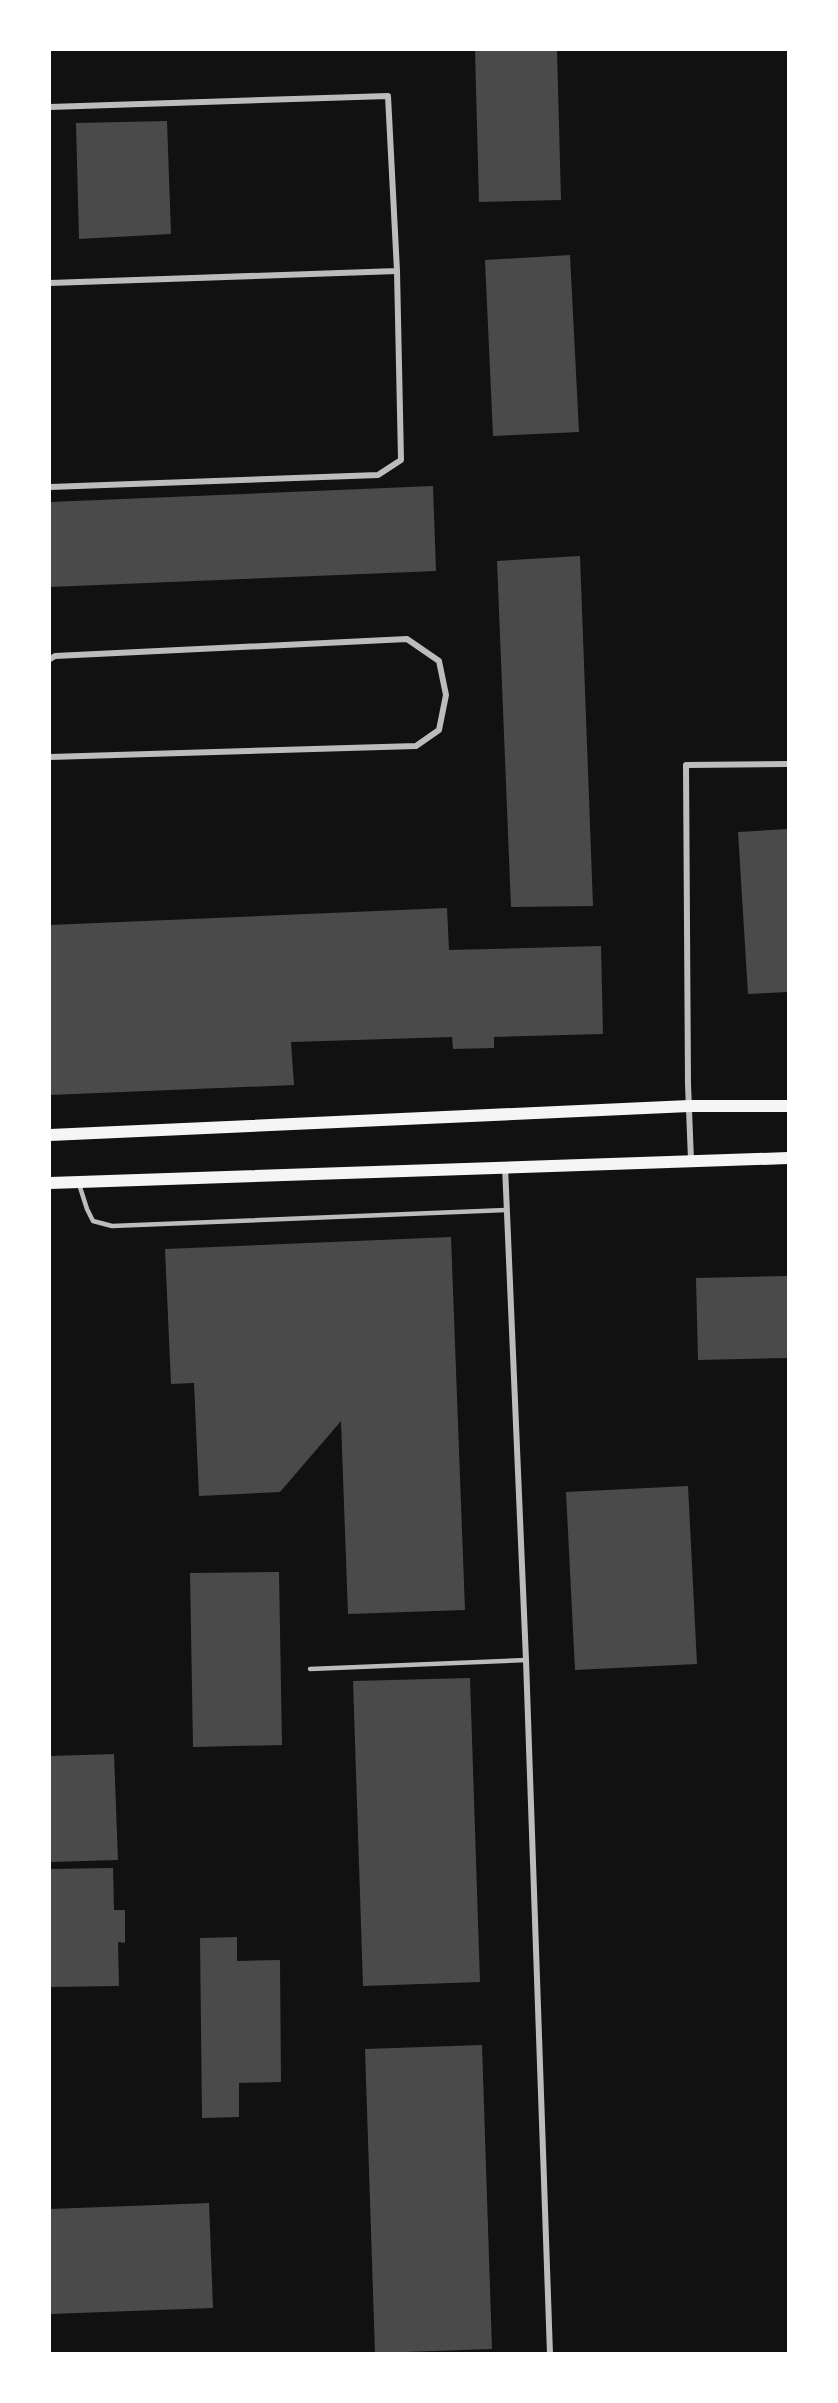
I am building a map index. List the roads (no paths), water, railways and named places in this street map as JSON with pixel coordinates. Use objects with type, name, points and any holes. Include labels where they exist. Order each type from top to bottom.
[{"type":"main road","points":[[50,1136],[689,1106],[789,1106]]},
{"type":"main road","points":[[50,1183],[789,1158]]},
{"type":"street","points":[[50,107],[388,96],[397,271],[401,460],[378,475],[50,487]]},
{"type":"street","points":[[50,283],[397,271]]},
{"type":"street","points":[[50,660],[55,656],[407,639],[439,661],[446,695],[439,730],[416,746],[50,757]]},
{"type":"street","points":[[691,1160],[686,765],[789,764]]},
{"type":"street","points":[[505,1166],[526,1660],[550,2354]]},
{"type":"lane","points":[[78,1182],[93,1221],[112,1226],[506,1210]]},
{"type":"lane","points":[[310,1669],[526,1660]]}]
